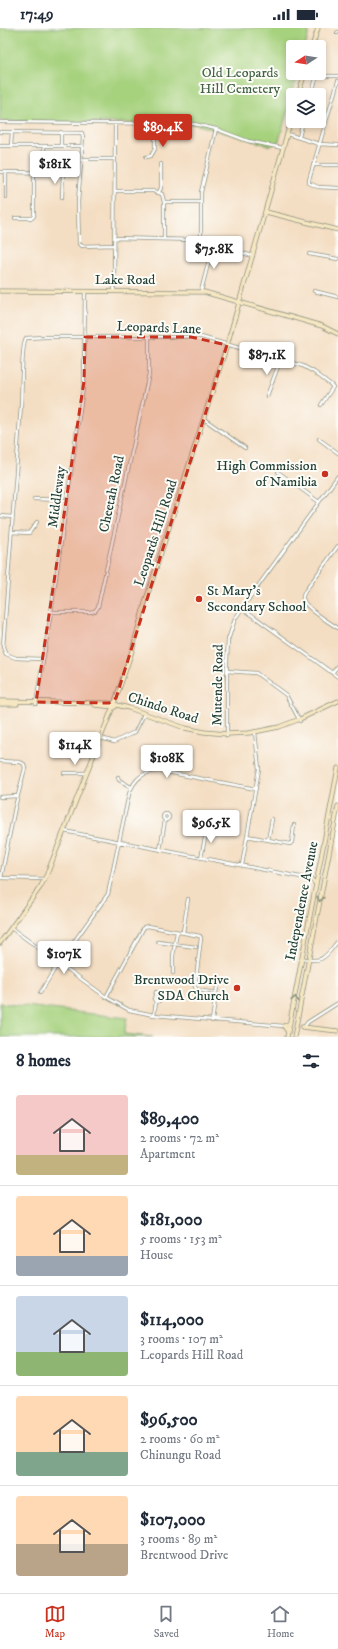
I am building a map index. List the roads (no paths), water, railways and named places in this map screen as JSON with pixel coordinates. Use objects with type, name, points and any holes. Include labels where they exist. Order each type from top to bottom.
[{"type":"main road","points":[[314,40],[318,28]]},
{"type":"main road","name":"Leopards Hill Road","points":[[0,943],[45,879],[114,705],[238,309],[289,128]]},
{"type":"main road","points":[[266,212],[338,230]]},
{"type":"main road","name":"Lake Road","points":[[0,291],[201,291],[322,326],[338,334]]},
{"type":"main road","points":[[242,294],[244,301],[247,304],[241,305],[238,309],[238,305],[232,300],[242,294]]},
{"type":"main road","points":[[116,698],[119,706],[111,712],[108,704],[116,698]]},
{"type":"main road","name":"Chindo Road","points":[[0,703],[108,704],[143,714],[190,732],[227,735],[255,733],[278,728],[338,702]]},
{"type":"main road","name":"Independence Avenue","points":[[287,1037],[338,768]]},
{"type":"main road","name":"Independence Avenue","points":[[294,1037],[338,806]]},
{"type":"main road","points":[[311,879],[316,885]]},
{"type":"main road","points":[[297,1022],[303,1027],[338,1031]]},
{"type":"main road","points":[[288,1032],[284,1026],[290,1023]]},
{"type":"main road","points":[[296,1031],[303,1027]]},
{"type":"street","points":[[313,88],[317,76],[338,76]]},
{"type":"street","points":[[338,82],[309,177],[310,184],[325,188],[338,188]]},
{"type":"street","points":[[0,122],[115,123],[155,125],[194,124],[216,129],[248,141],[283,148]]},
{"type":"street","points":[[114,291],[115,123]]},
{"type":"street","points":[[146,157],[151,156],[155,149],[155,125]]},
{"type":"street","points":[[299,137],[301,128]]},
{"type":"street","points":[[201,241],[200,202],[216,129]]},
{"type":"street","points":[[0,132],[82,133],[78,202],[79,244],[82,246],[114,245]]},
{"type":"street","points":[[11,146],[12,132]]},
{"type":"street","points":[[61,132],[61,146]]},
{"type":"street","points":[[287,134],[319,144],[338,145]]},
{"type":"street","points":[[0,146],[82,146]]},
{"type":"street","points":[[43,172],[44,146]]},
{"type":"street","points":[[81,159],[115,159]]},
{"type":"street","points":[[161,164],[162,188],[160,192],[164,202],[164,239]]},
{"type":"street","points":[[312,165],[338,165]]},
{"type":"street","points":[[0,172],[80,173]]},
{"type":"street","points":[[6,172],[6,197]]},
{"type":"street","points":[[15,218],[30,218],[34,216],[34,172]]},
{"type":"street","points":[[62,197],[63,173]]},
{"type":"street","points":[[115,191],[160,192]]},
{"type":"street","points":[[164,202],[200,202]]},
{"type":"street","points":[[114,238],[201,241],[253,256]]},
{"type":"street","points":[[201,291],[213,245]]},
{"type":"street","points":[[309,254],[338,259]]},
{"type":"street","name":"Middleway","points":[[36,703],[42,659],[51,612],[84,381],[85,291]]},
{"type":"street","points":[[314,291],[338,297]]},
{"type":"street","name":"Cheetah Road","points":[[51,612],[90,612],[95,611],[98,607],[149,374],[149,337]]},
{"type":"street","name":"Leopards Lane","points":[[13,517],[23,376],[23,345],[26,338],[201,337],[308,369],[332,386],[332,390],[321,405]]},
{"type":"street","points":[[266,396],[280,360]]},
{"type":"street","points":[[204,419],[245,448]]},
{"type":"street","points":[[319,439],[338,453]]},
{"type":"street","points":[[278,472],[319,502]]},
{"type":"street","name":"Mutende Road","points":[[227,735],[228,640],[232,625],[242,608],[338,476]]},
{"type":"street","points":[[34,499],[67,500]]},
{"type":"street","points":[[0,516],[13,517],[3,650],[8,655],[16,658],[42,659]]},
{"type":"street","points":[[12,532],[29,533],[37,522]]},
{"type":"street","points":[[338,546],[306,590],[303,598],[309,608],[338,628]]},
{"type":"street","points":[[242,608],[338,677]]},
{"type":"street","points":[[332,673],[338,666]]},
{"type":"street","points":[[227,671],[251,671],[256,673],[286,695],[299,720]]},
{"type":"street","points":[[100,738],[114,742],[132,734],[136,730],[143,714]]},
{"type":"street","points":[[242,865],[260,766],[255,733]]},
{"type":"street","points":[[0,761],[20,762],[24,764],[25,768],[17,796],[0,878],[45,879]]},
{"type":"street","points":[[40,993],[59,963],[108,894],[131,787],[140,776],[158,770],[256,789]]},
{"type":"street","points":[[64,773],[86,773]]},
{"type":"street","points":[[118,777],[131,787]]},
{"type":"street","points":[[0,797],[17,796]]},
{"type":"street","points":[[160,850],[166,820]]},
{"type":"street","points":[[268,840],[272,820]]},
{"type":"street","points":[[247,836],[291,844],[294,825]]},
{"type":"street","points":[[201,858],[206,828]]},
{"type":"street","points":[[64,831],[324,881]]},
{"type":"street","points":[[183,932],[188,899]]},
{"type":"street","points":[[106,998],[144,927],[148,926],[198,935],[201,938],[196,989],[216,993]]},
{"type":"street","points":[[11,928],[106,998],[129,1010],[154,1015],[212,1021],[284,1026]]},
{"type":"street","points":[[173,973],[173,956],[177,932]]},
{"type":"street","points":[[302,959],[317,961],[322,959],[338,941]]},
{"type":"street","points":[[158,942],[196,947]]},
{"type":"street","points":[[212,1021],[218,980],[229,980]]},
{"type":"street","points":[[154,1015],[156,1002]]},
{"type":"street","points":[[303,1027],[308,1022],[338,1003]]},
{"type":"place","name":"High Commission of Namibia","points":[[325,474]]},
{"type":"place","name":"St Mary's Secondary School","points":[[199,599]]},
{"type":"place","name":"Brentwood Drive SDA Church","points":[[237,988]]},
{"type":"park label","name":"Old Leopards Hill Cemetery","points":[[240,82]]}]
